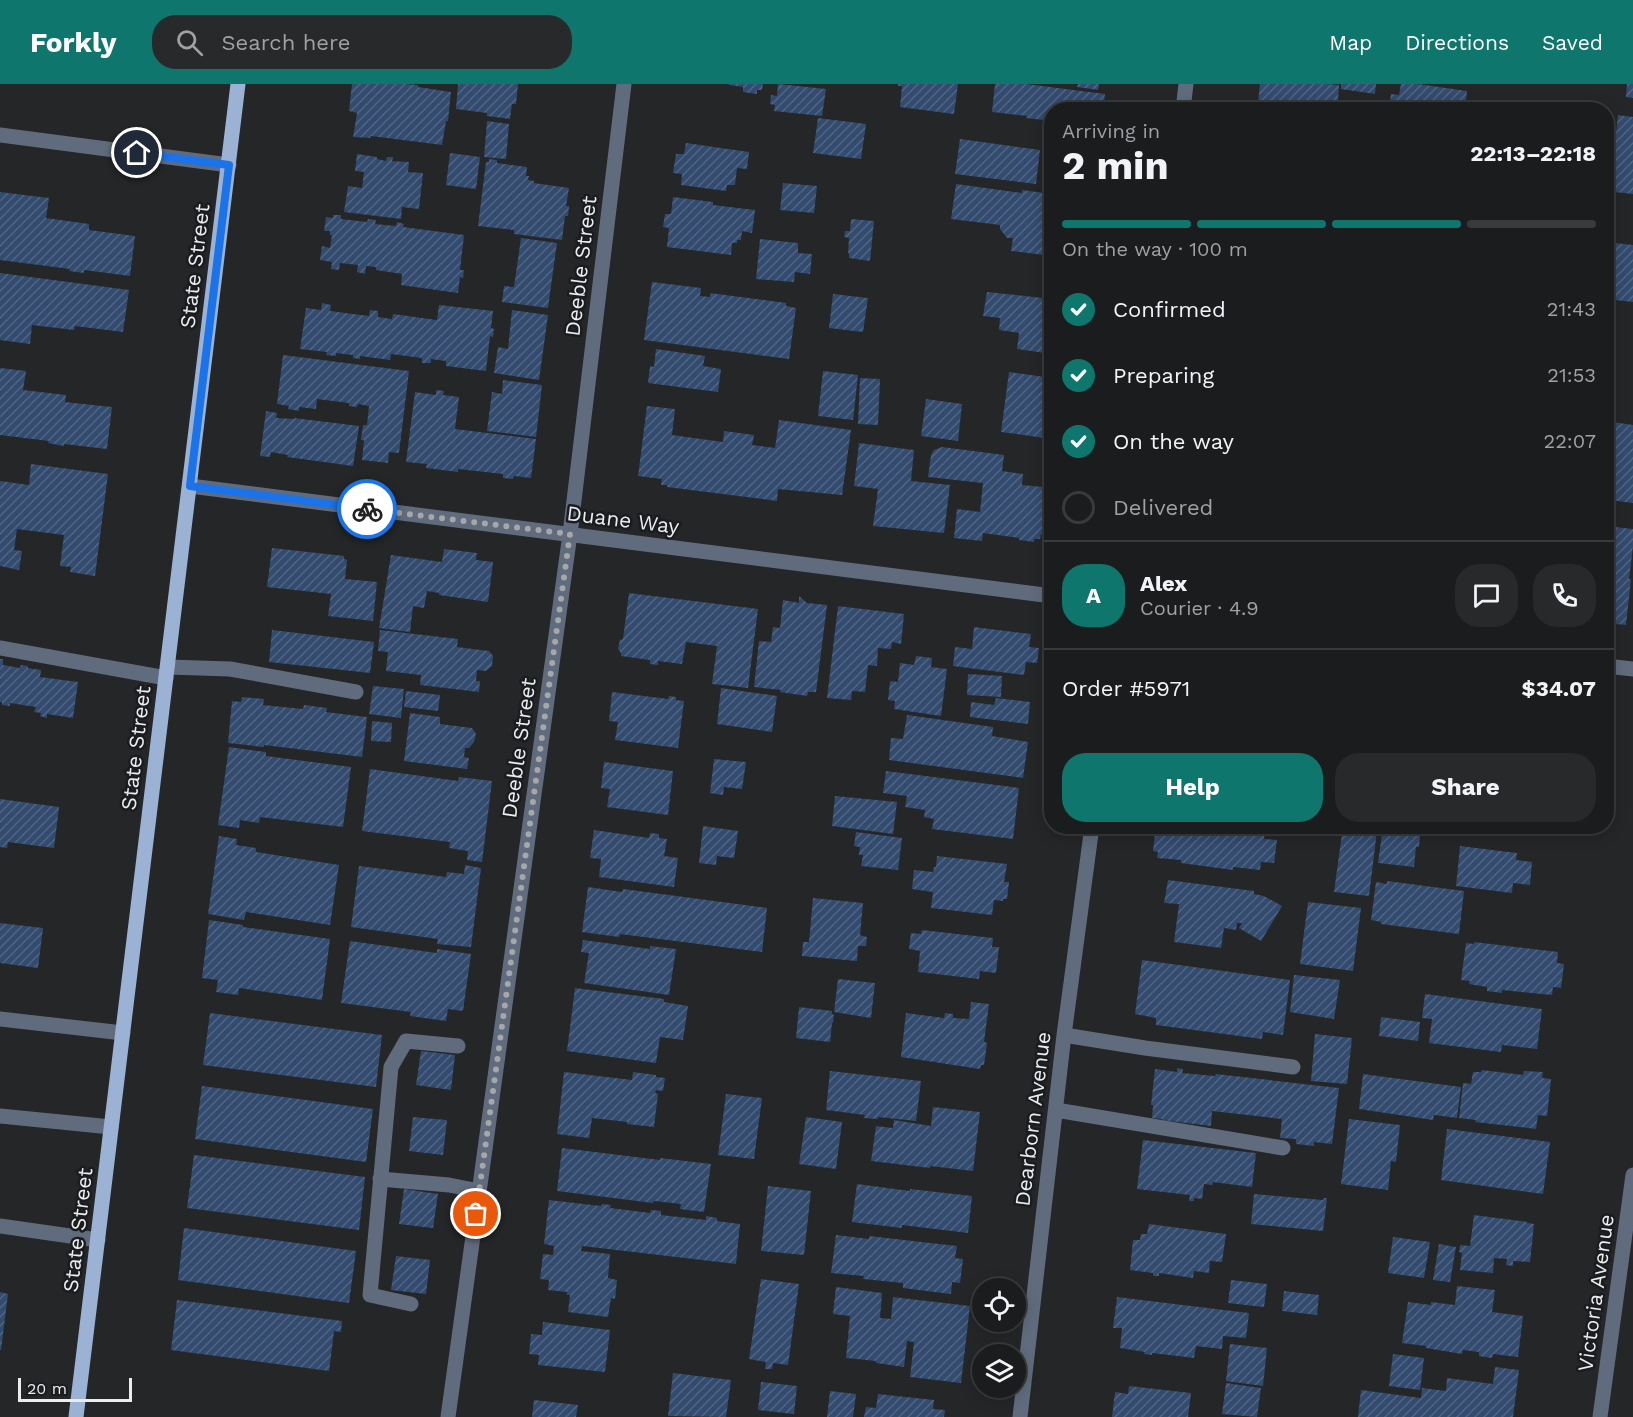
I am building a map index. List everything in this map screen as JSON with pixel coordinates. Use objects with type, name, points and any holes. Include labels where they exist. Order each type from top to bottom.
[{"type":"main road","name":"State Street","points":[[76,1417],[238,84]]},
{"type":"street","name":"Deeble Street","points":[[448,1417],[570,534],[624,84]]},
{"type":"street","points":[[1184,102],[1186,84]]},
{"type":"street","points":[[0,135],[229,165]]},
{"type":"street","name":"Duane Way","points":[[190,486],[1044,595]]},
{"type":"street","points":[[0,648],[167,672],[230,669],[356,692]]},
{"type":"street","points":[[1614,667],[1633,669]]},
{"type":"street","name":"Dearborn Avenue","points":[[1020,1417],[1064,1035],[1091,834]]},
{"type":"street","points":[[0,1020],[123,1033]]},
{"type":"street","points":[[1064,1035],[1293,1067]]},
{"type":"street","points":[[411,1304],[370,1295],[391,1067],[405,1041],[458,1046]]},
{"type":"street","points":[[1056,1110],[1283,1148]]},
{"type":"street","points":[[0,1116],[111,1127]]},
{"type":"street","name":"Victoria Avenue","points":[[1600,1417],[1633,1175]]},
{"type":"street","points":[[380,1179],[449,1185],[479,1191]]},
{"type":"street","points":[[0,1226],[98,1240]]},
{"type":"building","points":[[352,84],[406,84],[451,92],[448,121],[446,121],[442,145],[371,136],[370,138],[353,137],[357,113],[349,111]]},
{"type":"building","points":[[458,84],[518,84],[516,104],[512,104],[510,119],[456,109]]},
{"type":"building","points":[[729,84],[763,84],[762,90],[757,90],[757,94],[743,92],[743,87]]},
{"type":"building","points":[[778,84],[826,89],[822,116],[774,111],[775,105],[770,104],[771,95],[777,96]]},
{"type":"building","points":[[898,84],[958,84],[954,114],[900,107],[902,86]]},
{"type":"building","points":[[995,84],[1026,84],[1105,94],[1104,102],[1044,102],[1044,120],[992,112]]},
{"type":"building","points":[[1078,84],[1099,84],[1098,90],[1077,87]]},
{"type":"building","points":[[1260,84],[1339,85],[1338,102],[1258,102]]},
{"type":"building","points":[[1341,84],[1376,84],[1375,94],[1341,89]]},
{"type":"building","points":[[1401,84],[1467,91],[1466,102],[1390,102],[1391,94],[1399,95]]},
{"type":"building","points":[[1627,84],[1633,84],[1633,98],[1626,97]]},
{"type":"building","points":[[1618,115],[1633,117],[1633,194],[1614,192]]},
{"type":"building","points":[[818,118],[866,124],[861,159],[813,153]]},
{"type":"building","points":[[487,121],[509,124],[506,159],[484,157]]},
{"type":"building","points":[[960,139],[1040,150],[1036,184],[955,174]]},
{"type":"building","points":[[686,143],[749,152],[747,169],[737,168],[735,185],[727,185],[726,191],[681,185],[682,174],[673,173],[676,154],[684,154]]},
{"type":"building","points":[[450,153],[480,157],[476,189],[446,185]]},
{"type":"building","points":[[357,154],[386,161],[387,157],[393,157],[392,161],[409,162],[408,172],[423,173],[419,209],[402,207],[401,219],[344,212],[348,186],[362,188],[364,172],[355,171]]},
{"type":"building","points":[[489,159],[497,160],[497,163],[527,167],[526,176],[529,176],[528,180],[534,183],[569,188],[566,206],[569,206],[568,216],[565,216],[562,240],[514,234],[514,230],[478,226],[486,162],[489,162]]},
{"type":"building","points":[[783,183],[817,186],[814,213],[780,210]]},
{"type":"building","points":[[956,184],[1022,193],[1022,190],[1044,193],[1044,255],[1011,251],[1013,238],[1007,238],[1000,229],[1000,225],[951,219]]},
{"type":"building","points":[[0,192],[49,198],[46,218],[89,224],[89,230],[135,236],[130,276],[84,270],[84,273],[69,271],[70,269],[0,260]]},
{"type":"building","points":[[673,197],[755,210],[752,233],[742,231],[741,240],[732,243],[731,255],[667,247],[669,228],[663,227],[665,214],[671,214]]},
{"type":"building","points":[[333,215],[341,215],[341,219],[367,222],[368,219],[376,220],[375,224],[396,226],[397,222],[404,224],[403,227],[464,235],[460,270],[464,270],[463,278],[460,277],[458,293],[401,285],[402,274],[376,270],[376,267],[366,266],[365,274],[357,272],[358,265],[340,263],[339,270],[331,269],[332,262],[320,260],[322,246],[330,248],[332,235],[330,231],[324,231],[326,217],[333,218]]},
{"type":"building","points":[[851,219],[874,221],[870,261],[849,258],[849,238],[844,237],[845,231],[850,231]]},
{"type":"building","points":[[521,238],[557,243],[548,308],[502,302],[504,286],[514,287]]},
{"type":"building","points":[[760,239],[798,243],[798,253],[812,254],[810,274],[795,272],[794,282],[756,279]]},
{"type":"building","points":[[1614,243],[1633,245],[1633,302],[1614,300]]},
{"type":"building","points":[[0,273],[129,290],[123,332],[75,326],[74,330],[32,325],[30,344],[0,340]]},
{"type":"building","points":[[652,282],[701,288],[700,296],[710,297],[710,293],[786,303],[786,306],[796,308],[789,359],[644,340]]},
{"type":"building","points":[[987,292],[1044,298],[1044,353],[1017,349],[1019,333],[999,330],[1000,318],[983,316]]},
{"type":"building","points":[[833,294],[868,298],[863,332],[829,328]]},
{"type":"building","points":[[322,303],[331,305],[330,311],[369,316],[370,310],[378,311],[378,317],[392,319],[393,314],[437,320],[439,305],[493,311],[491,328],[494,329],[493,337],[490,336],[486,371],[446,366],[446,361],[431,359],[431,363],[422,363],[422,358],[391,354],[390,360],[360,356],[360,359],[353,358],[353,355],[336,353],[336,356],[326,355],[327,352],[300,349],[306,308],[321,310]]},
{"type":"building","points":[[512,310],[548,315],[539,380],[494,373],[498,347],[508,349]]},
{"type":"building","points":[[656,349],[705,356],[703,366],[721,369],[718,392],[648,383],[650,366],[654,367]]},
{"type":"building","points":[[283,355],[409,371],[399,453],[389,452],[388,463],[362,460],[364,440],[361,440],[363,425],[367,425],[369,406],[358,404],[357,407],[349,406],[349,403],[317,399],[316,409],[299,407],[299,411],[277,404]]},
{"type":"building","points":[[0,368],[26,371],[23,390],[66,395],[65,402],[112,407],[107,449],[64,444],[64,446],[48,443],[49,441],[0,435]]},
{"type":"building","points":[[823,371],[858,375],[853,420],[818,416]]},
{"type":"building","points":[[1009,372],[1044,377],[1044,438],[1001,432]]},
{"type":"building","points":[[860,378],[880,379],[878,425],[858,424]]},
{"type":"building","points":[[503,380],[542,385],[536,437],[487,431],[492,392],[502,394]]},
{"type":"building","points":[[436,390],[444,391],[443,395],[459,397],[455,429],[536,439],[531,478],[514,476],[513,479],[503,478],[503,474],[458,469],[458,472],[426,468],[427,464],[406,462],[415,392],[436,395]]},
{"type":"building","points":[[926,399],[962,404],[958,441],[921,436]]},
{"type":"building","points":[[647,406],[675,409],[672,435],[723,442],[724,431],[754,435],[752,445],[775,448],[779,420],[851,430],[842,495],[778,489],[777,501],[667,487],[667,485],[661,485],[662,479],[638,476]]},
{"type":"building","points":[[266,411],[277,413],[276,418],[359,426],[353,466],[287,457],[288,455],[271,452],[270,457],[260,456]]},
{"type":"building","points":[[1614,422],[1633,425],[1633,503],[1614,501]]},
{"type":"building","points":[[859,443],[914,450],[911,481],[950,485],[944,533],[873,526],[878,489],[854,486]]},
{"type":"building","points":[[942,447],[1004,455],[1002,471],[1023,474],[1022,485],[1043,487],[1044,534],[1041,534],[1040,539],[1034,539],[1034,542],[983,533],[982,541],[954,538],[957,509],[980,512],[983,483],[928,477],[931,455],[934,450]]},
{"type":"building","points":[[31,464],[108,474],[95,576],[70,572],[71,567],[60,566],[64,535],[17,529],[14,550],[22,551],[19,570],[0,566],[0,481],[29,485]]},
{"type":"building","points":[[1614,527],[1633,529],[1626,625],[1614,624]]},
{"type":"building","points":[[272,548],[344,556],[347,560],[345,579],[377,582],[373,621],[328,616],[331,594],[267,587]]},
{"type":"building","points":[[444,549],[477,553],[476,560],[493,562],[488,602],[439,595],[439,593],[427,591],[424,608],[413,606],[410,632],[379,628],[391,555],[442,562]]},
{"type":"building","points":[[629,593],[758,609],[748,688],[712,684],[717,646],[686,642],[682,664],[658,661],[658,665],[650,664],[650,660],[621,656],[618,649],[620,640],[623,639]]},
{"type":"building","points":[[799,596],[807,603],[827,605],[816,692],[808,692],[807,696],[754,687],[759,641],[771,642],[773,627],[780,628],[783,600],[799,603]]},
{"type":"building","points":[[838,606],[904,614],[901,644],[892,642],[891,649],[878,648],[877,666],[868,665],[865,692],[852,691],[851,700],[827,698]]},
{"type":"building","points":[[974,627],[1031,634],[1029,647],[1039,648],[1037,663],[1026,662],[1024,675],[953,666],[955,647],[972,649]]},
{"type":"building","points":[[272,630],[374,642],[370,673],[269,662]]},
{"type":"building","points":[[380,630],[458,639],[457,647],[489,651],[493,656],[492,666],[486,671],[477,670],[476,681],[480,681],[479,692],[420,685],[421,675],[386,671],[388,652],[378,651]]},
{"type":"building","points":[[916,656],[932,658],[931,667],[947,669],[941,716],[894,709],[895,701],[888,700],[890,681],[898,682],[900,663],[914,665]]},
{"type":"building","points":[[0,659],[3,659],[3,665],[20,668],[21,665],[41,670],[40,677],[78,682],[73,718],[47,714],[47,718],[40,716],[41,713],[34,712],[36,707],[10,703],[10,706],[2,705],[0,702]]},
{"type":"building","points":[[968,674],[1002,676],[1001,697],[967,695]]},
{"type":"building","points":[[373,686],[404,689],[401,718],[369,714]]},
{"type":"building","points":[[721,688],[777,696],[772,732],[717,724]]},
{"type":"building","points":[[406,691],[440,695],[438,711],[404,707]]},
{"type":"building","points":[[612,692],[668,699],[669,696],[684,701],[678,748],[615,740],[618,722],[609,721]]},
{"type":"building","points":[[242,697],[264,699],[263,705],[303,709],[304,705],[327,708],[326,712],[367,717],[362,757],[228,743],[232,701],[241,702]]},
{"type":"building","points":[[996,698],[1030,702],[1028,724],[970,717],[971,702],[994,705]]},
{"type":"building","points":[[410,713],[440,717],[440,724],[472,728],[476,734],[474,742],[469,748],[465,748],[464,757],[469,758],[467,769],[404,761]]},
{"type":"building","points":[[907,715],[993,727],[992,736],[1028,742],[1023,778],[889,760],[891,738],[903,739]]},
{"type":"building","points":[[372,721],[392,723],[391,742],[371,741]]},
{"type":"building","points":[[229,747],[266,752],[266,756],[351,767],[343,827],[260,817],[259,823],[240,820],[239,828],[218,825]]},
{"type":"building","points":[[714,759],[746,762],[742,789],[724,787],[723,795],[710,793]]},
{"type":"building","points":[[604,762],[673,771],[668,815],[607,807],[610,789],[601,788]]},
{"type":"building","points":[[370,769],[458,781],[459,777],[492,781],[482,862],[467,860],[468,851],[449,848],[450,842],[362,831]]},
{"type":"building","points":[[886,771],[1019,788],[1013,839],[932,829],[934,819],[924,817],[925,810],[905,807],[907,796],[883,793]]},
{"type":"building","points":[[835,796],[897,802],[893,834],[832,826]]},
{"type":"building","points":[[0,799],[59,807],[54,848],[8,842],[7,848],[0,847]]},
{"type":"building","points":[[703,826],[738,831],[734,858],[717,856],[716,865],[699,863]]},
{"type":"building","points":[[594,830],[649,838],[650,833],[659,834],[659,838],[667,839],[664,856],[678,858],[674,887],[599,877],[601,859],[590,858]]},
{"type":"building","points":[[856,832],[902,838],[898,870],[861,866],[863,855],[859,855],[860,847],[854,846]]},
{"type":"building","points":[[1155,834],[1264,834],[1264,839],[1277,840],[1274,863],[1261,862],[1260,870],[1233,867],[1233,870],[1181,863],[1181,860],[1157,858],[1158,852],[1153,851]]},
{"type":"building","points":[[1342,834],[1377,834],[1369,896],[1334,892]]},
{"type":"building","points":[[1382,834],[1420,834],[1414,867],[1378,863]]},
{"type":"building","points":[[219,836],[237,839],[236,845],[256,848],[256,852],[339,865],[330,925],[246,912],[244,920],[208,914]]},
{"type":"building","points":[[1460,846],[1517,853],[1516,860],[1532,862],[1530,885],[1513,883],[1512,893],[1456,886]]},
{"type":"building","points":[[937,856],[1007,864],[1004,882],[1009,882],[1007,899],[994,900],[992,915],[931,908],[933,892],[912,889],[914,870],[933,872]]},
{"type":"building","points":[[465,865],[481,868],[471,947],[437,944],[438,939],[351,927],[359,866],[446,877],[447,872],[464,874]]},
{"type":"building","points":[[1168,880],[1254,891],[1254,894],[1264,896],[1282,906],[1261,941],[1239,928],[1242,923],[1237,923],[1236,930],[1224,928],[1221,948],[1174,942],[1179,904],[1164,903]]},
{"type":"building","points":[[1387,881],[1464,891],[1459,934],[1381,924],[1381,922],[1371,920],[1376,882],[1387,884]]},
{"type":"building","points":[[588,887],[622,892],[623,889],[767,908],[762,952],[620,934],[619,937],[582,932]]},
{"type":"building","points":[[813,898],[863,903],[860,935],[867,937],[866,946],[858,946],[857,961],[802,956],[803,942],[809,942]]},
{"type":"building","points":[[1308,902],[1361,908],[1353,971],[1300,964]]},
{"type":"building","points":[[209,920],[330,939],[322,1000],[239,988],[238,995],[216,992],[218,980],[202,978]]},
{"type":"building","points":[[0,923],[43,928],[38,968],[0,963]]},
{"type":"building","points":[[922,930],[993,938],[992,947],[999,947],[996,973],[980,971],[979,979],[918,972],[920,951],[909,949],[911,933],[921,934]]},
{"type":"building","points":[[583,940],[650,949],[650,946],[676,949],[669,995],[584,983],[589,953],[581,952]]},
{"type":"building","points":[[350,941],[437,953],[437,949],[471,954],[463,1011],[448,1009],[446,1021],[410,1016],[411,1012],[341,1003]]},
{"type":"building","points":[[1474,942],[1558,952],[1557,963],[1564,964],[1561,988],[1553,987],[1552,995],[1502,990],[1502,993],[1487,991],[1487,987],[1461,980],[1466,943],[1474,944]]},
{"type":"building","points":[[1142,960],[1290,980],[1283,1035],[1263,1032],[1262,1039],[1156,1025],[1156,1018],[1135,1014]]},
{"type":"building","points":[[1294,975],[1340,980],[1334,1019],[1290,1012]]},
{"type":"building","points":[[838,979],[875,983],[871,1018],[834,1012]]},
{"type":"building","points":[[575,988],[664,999],[664,1002],[688,1006],[683,1040],[660,1037],[656,1063],[567,1051]]},
{"type":"building","points":[[1425,994],[1542,1009],[1537,1049],[1502,1045],[1501,1052],[1429,1043],[1432,1019],[1422,1018]]},
{"type":"building","points":[[971,1002],[989,1004],[984,1042],[987,1043],[984,1065],[981,1065],[980,1069],[901,1057],[906,1013],[944,1018],[945,1013],[953,1014],[953,1018],[969,1019]]},
{"type":"building","points":[[799,1007],[832,1011],[834,1015],[830,1042],[796,1038]]},
{"type":"building","points":[[210,1013],[382,1035],[376,1087],[203,1065]]},
{"type":"building","points":[[1381,1017],[1420,1022],[1418,1041],[1379,1036]]},
{"type":"building","points":[[1315,1034],[1352,1038],[1347,1084],[1311,1081]]},
{"type":"building","points":[[421,1051],[455,1055],[451,1090],[416,1085]]},
{"type":"building","points":[[1177,1068],[1183,1069],[1182,1073],[1215,1076],[1216,1074],[1339,1088],[1332,1144],[1314,1142],[1314,1146],[1296,1144],[1296,1139],[1280,1138],[1282,1119],[1212,1111],[1211,1126],[1152,1118],[1155,1069],[1177,1072]]},
{"type":"building","points":[[1482,1070],[1523,1075],[1524,1071],[1543,1072],[1542,1078],[1551,1079],[1547,1116],[1538,1115],[1536,1129],[1459,1118],[1463,1083],[1471,1084],[1473,1072]]},
{"type":"building","points":[[830,1071],[921,1081],[916,1121],[878,1117],[878,1119],[864,1118],[865,1115],[826,1110]]},
{"type":"building","points":[[564,1072],[632,1080],[633,1072],[665,1078],[663,1091],[656,1090],[655,1093],[658,1094],[654,1127],[592,1118],[589,1138],[557,1134]]},
{"type":"building","points":[[1363,1074],[1461,1087],[1457,1118],[1434,1115],[1433,1120],[1359,1109]]},
{"type":"building","points":[[202,1086],[373,1109],[366,1162],[195,1139]]},
{"type":"building","points":[[726,1094],[762,1098],[754,1159],[718,1155]]},
{"type":"building","points":[[933,1107],[980,1112],[973,1171],[871,1161],[876,1126],[893,1128],[894,1120],[931,1126]]},
{"type":"building","points":[[413,1117],[447,1120],[443,1155],[409,1151]]},
{"type":"building","points":[[806,1117],[842,1122],[836,1169],[799,1164]]},
{"type":"building","points":[[1349,1119],[1400,1125],[1396,1162],[1391,1161],[1388,1190],[1341,1184]]},
{"type":"building","points":[[1447,1129],[1550,1142],[1543,1194],[1441,1180]]},
{"type":"building","points":[[1143,1140],[1256,1153],[1252,1187],[1213,1182],[1212,1185],[1204,1184],[1202,1199],[1194,1198],[1194,1201],[1189,1201],[1190,1195],[1137,1189]]},
{"type":"building","points":[[562,1148],[711,1164],[704,1212],[680,1209],[681,1204],[654,1201],[653,1203],[557,1191]]},
{"type":"building","points":[[194,1155],[365,1177],[359,1230],[187,1208]]},
{"type":"building","points":[[857,1184],[972,1196],[968,1233],[852,1222]]},
{"type":"building","points":[[768,1186],[811,1191],[804,1255],[761,1251]]},
{"type":"building","points":[[404,1189],[438,1194],[433,1228],[399,1224]]},
{"type":"building","points":[[1254,1194],[1323,1200],[1327,1198],[1323,1231],[1251,1224]]},
{"type":"building","points":[[549,1200],[601,1206],[602,1204],[611,1205],[610,1208],[650,1213],[651,1210],[661,1211],[661,1215],[706,1220],[706,1216],[717,1218],[717,1221],[740,1224],[736,1264],[582,1246],[581,1251],[610,1254],[608,1278],[617,1280],[615,1299],[611,1298],[608,1317],[568,1312],[570,1295],[567,1295],[567,1292],[548,1290],[549,1280],[540,1279],[543,1254],[553,1255],[554,1246],[544,1244]]},
{"type":"building","points":[[1474,1215],[1534,1224],[1530,1262],[1513,1261],[1513,1266],[1506,1265],[1507,1259],[1494,1258],[1493,1273],[1460,1270],[1462,1253],[1459,1252],[1460,1245],[1470,1246]]},
{"type":"building","points":[[1149,1224],[1226,1234],[1222,1262],[1210,1261],[1209,1273],[1194,1271],[1193,1278],[1159,1273],[1159,1276],[1153,1276],[1153,1273],[1130,1270],[1133,1240],[1140,1240],[1141,1234],[1147,1234]]},
{"type":"building","points":[[184,1228],[356,1251],[349,1303],[178,1280]]},
{"type":"building","points":[[836,1235],[869,1239],[869,1236],[957,1246],[955,1258],[963,1259],[960,1283],[952,1282],[951,1294],[903,1288],[903,1283],[863,1279],[864,1276],[831,1273]]},
{"type":"building","points":[[1393,1237],[1430,1242],[1424,1278],[1388,1273]]},
{"type":"building","points":[[1439,1244],[1456,1247],[1450,1282],[1433,1280]]},
{"type":"building","points":[[396,1256],[430,1260],[426,1294],[391,1290]]},
{"type":"building","points":[[761,1279],[799,1284],[788,1365],[773,1363],[772,1369],[765,1369],[766,1362],[749,1359]]},
{"type":"building","points":[[1231,1280],[1267,1284],[1264,1307],[1228,1303]]},
{"type":"building","points":[[1457,1286],[1495,1290],[1492,1312],[1523,1316],[1518,1357],[1493,1354],[1492,1358],[1479,1356],[1479,1352],[1463,1350],[1462,1354],[1402,1343],[1408,1302],[1455,1305]]},
{"type":"building","points":[[836,1287],[882,1293],[880,1318],[891,1319],[893,1297],[970,1306],[961,1383],[910,1377],[914,1342],[907,1341],[904,1367],[846,1358],[850,1316],[833,1314]]},
{"type":"building","points":[[1284,1291],[1319,1295],[1317,1315],[1282,1311]]},
{"type":"building","points":[[0,1292],[8,1294],[1,1350],[0,1350]]},
{"type":"building","points":[[1117,1297],[1249,1313],[1246,1338],[1223,1336],[1222,1349],[1196,1346],[1194,1358],[1144,1354],[1145,1352],[1120,1348],[1122,1328],[1113,1328]]},
{"type":"building","points":[[177,1300],[342,1321],[341,1332],[334,1331],[329,1371],[171,1350]]},
{"type":"building","points":[[543,1322],[610,1330],[605,1372],[538,1365],[539,1355],[529,1354],[531,1334],[542,1335]]},
{"type":"building","points":[[1230,1344],[1267,1348],[1263,1386],[1226,1381]]},
{"type":"building","points":[[1393,1354],[1424,1358],[1420,1390],[1389,1386]]},
{"type":"building","points":[[1495,1367],[1519,1370],[1513,1417],[1358,1417],[1361,1390],[1421,1398],[1422,1388],[1446,1391],[1447,1378],[1493,1384]]},
{"type":"building","points":[[673,1373],[731,1380],[726,1417],[668,1416]]},
{"type":"building","points":[[761,1382],[797,1386],[794,1414],[758,1410]]},
{"type":"building","points":[[1226,1383],[1261,1388],[1257,1417],[1222,1414]]},
{"type":"building","points":[[1129,1386],[1191,1393],[1188,1417],[1112,1417],[1115,1392],[1128,1394]]},
{"type":"building","points":[[830,1391],[856,1394],[853,1417],[827,1417]]},
{"type":"building","points":[[878,1394],[934,1400],[933,1409],[945,1410],[944,1417],[864,1417],[866,1407],[876,1408]]},
{"type":"building","points":[[534,1400],[578,1405],[576,1417],[532,1417]]},
{"type":"way so far","points":[[367,509],[570,534],[476,1214]]},
{"type":"route","points":[[137,153],[229,165],[190,486],[367,509]]}]
